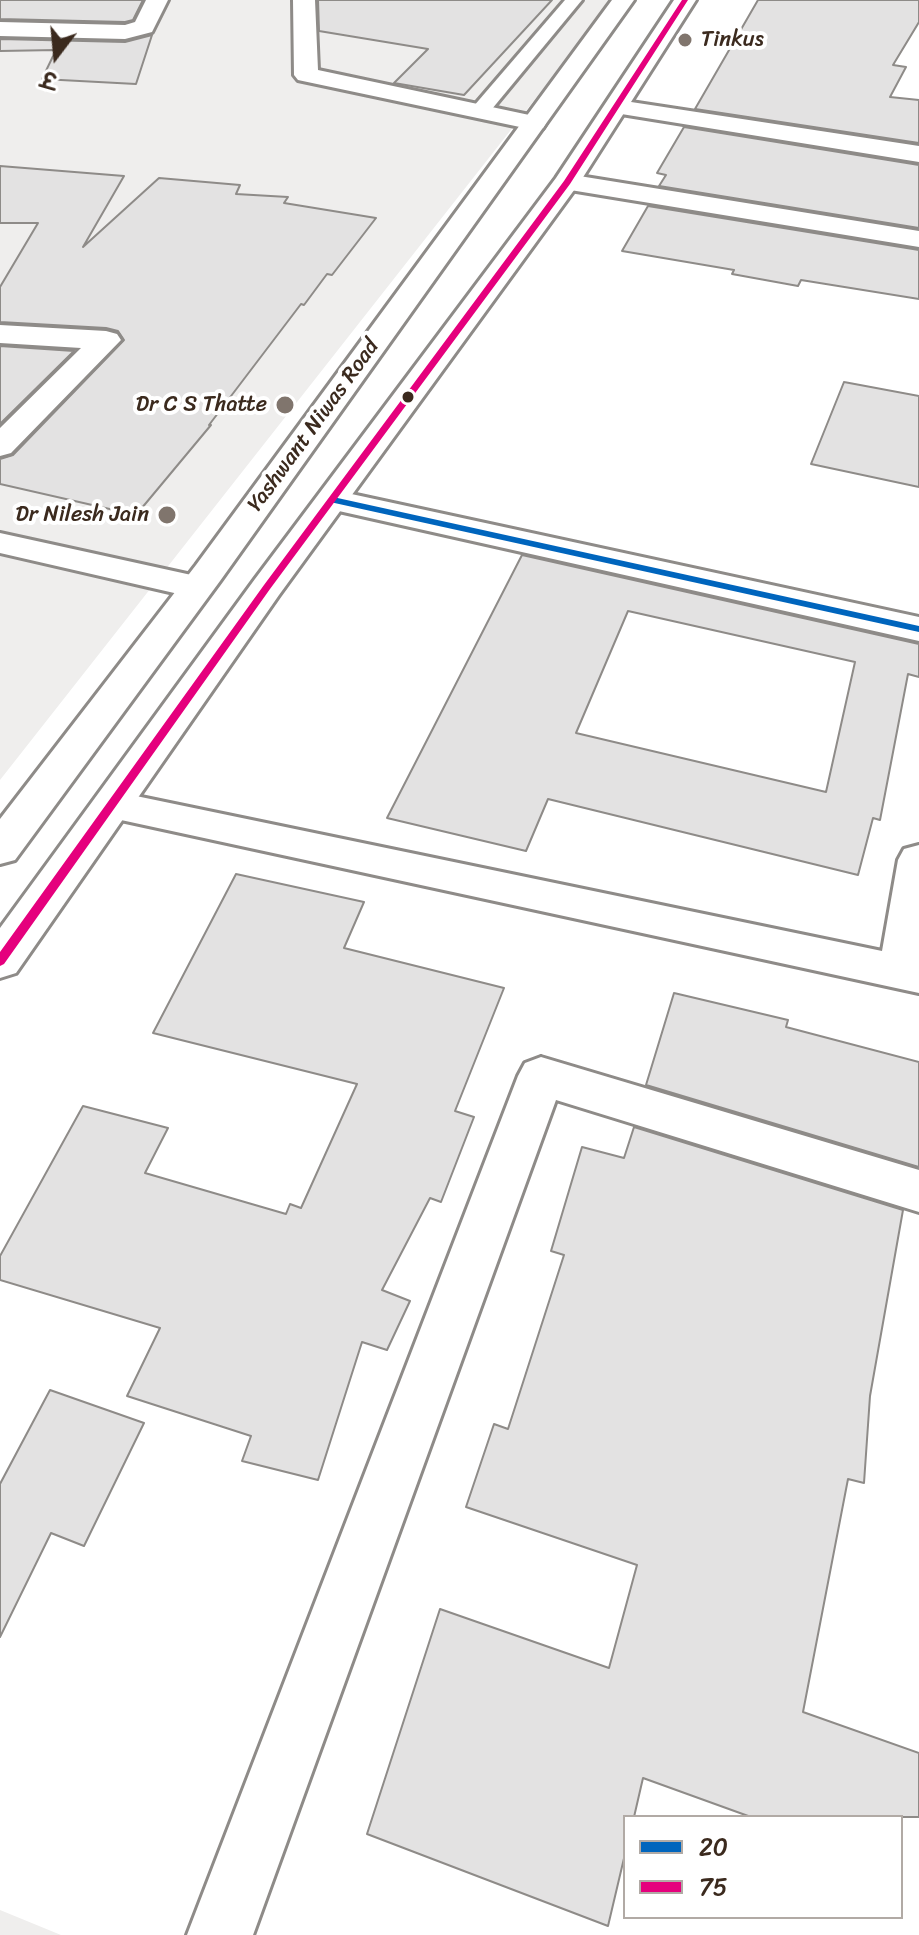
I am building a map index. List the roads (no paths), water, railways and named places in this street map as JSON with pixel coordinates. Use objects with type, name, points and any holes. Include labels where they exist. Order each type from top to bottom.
[{"type":"street","points":[[0,29],[125,32],[144,27],[157,0]]},
{"type":"street","points":[[304,0],[306,75],[534,123]]},
{"type":"street","name":"Yashwant Niwas Road","points":[[0,849],[196,587],[623,0]]},
{"type":"street","points":[[0,961],[567,182],[685,0]]},
{"type":"street","points":[[618,107],[919,154]]},
{"type":"street","points":[[567,182],[919,239]]},
{"type":"street","points":[[0,334],[106,340],[0,446]]},
{"type":"street","points":[[333,500],[919,629]]},
{"type":"street","points":[[0,543],[196,587]]},
{"type":"street","points":[[112,805],[909,973],[919,860]]},
{"type":"street","points":[[220,1935],[541,1076],[919,1191]]},
{"type":"lane","points":[[480,111],[574,0]]},
{"type":"place","name":"Tinkus","points":[[685,40]]},
{"type":"place","name":"Dr C S Thatte","points":[[285,405]]},
{"type":"place","name":"Dr Nilesh Jain","points":[[167,515]]}]
